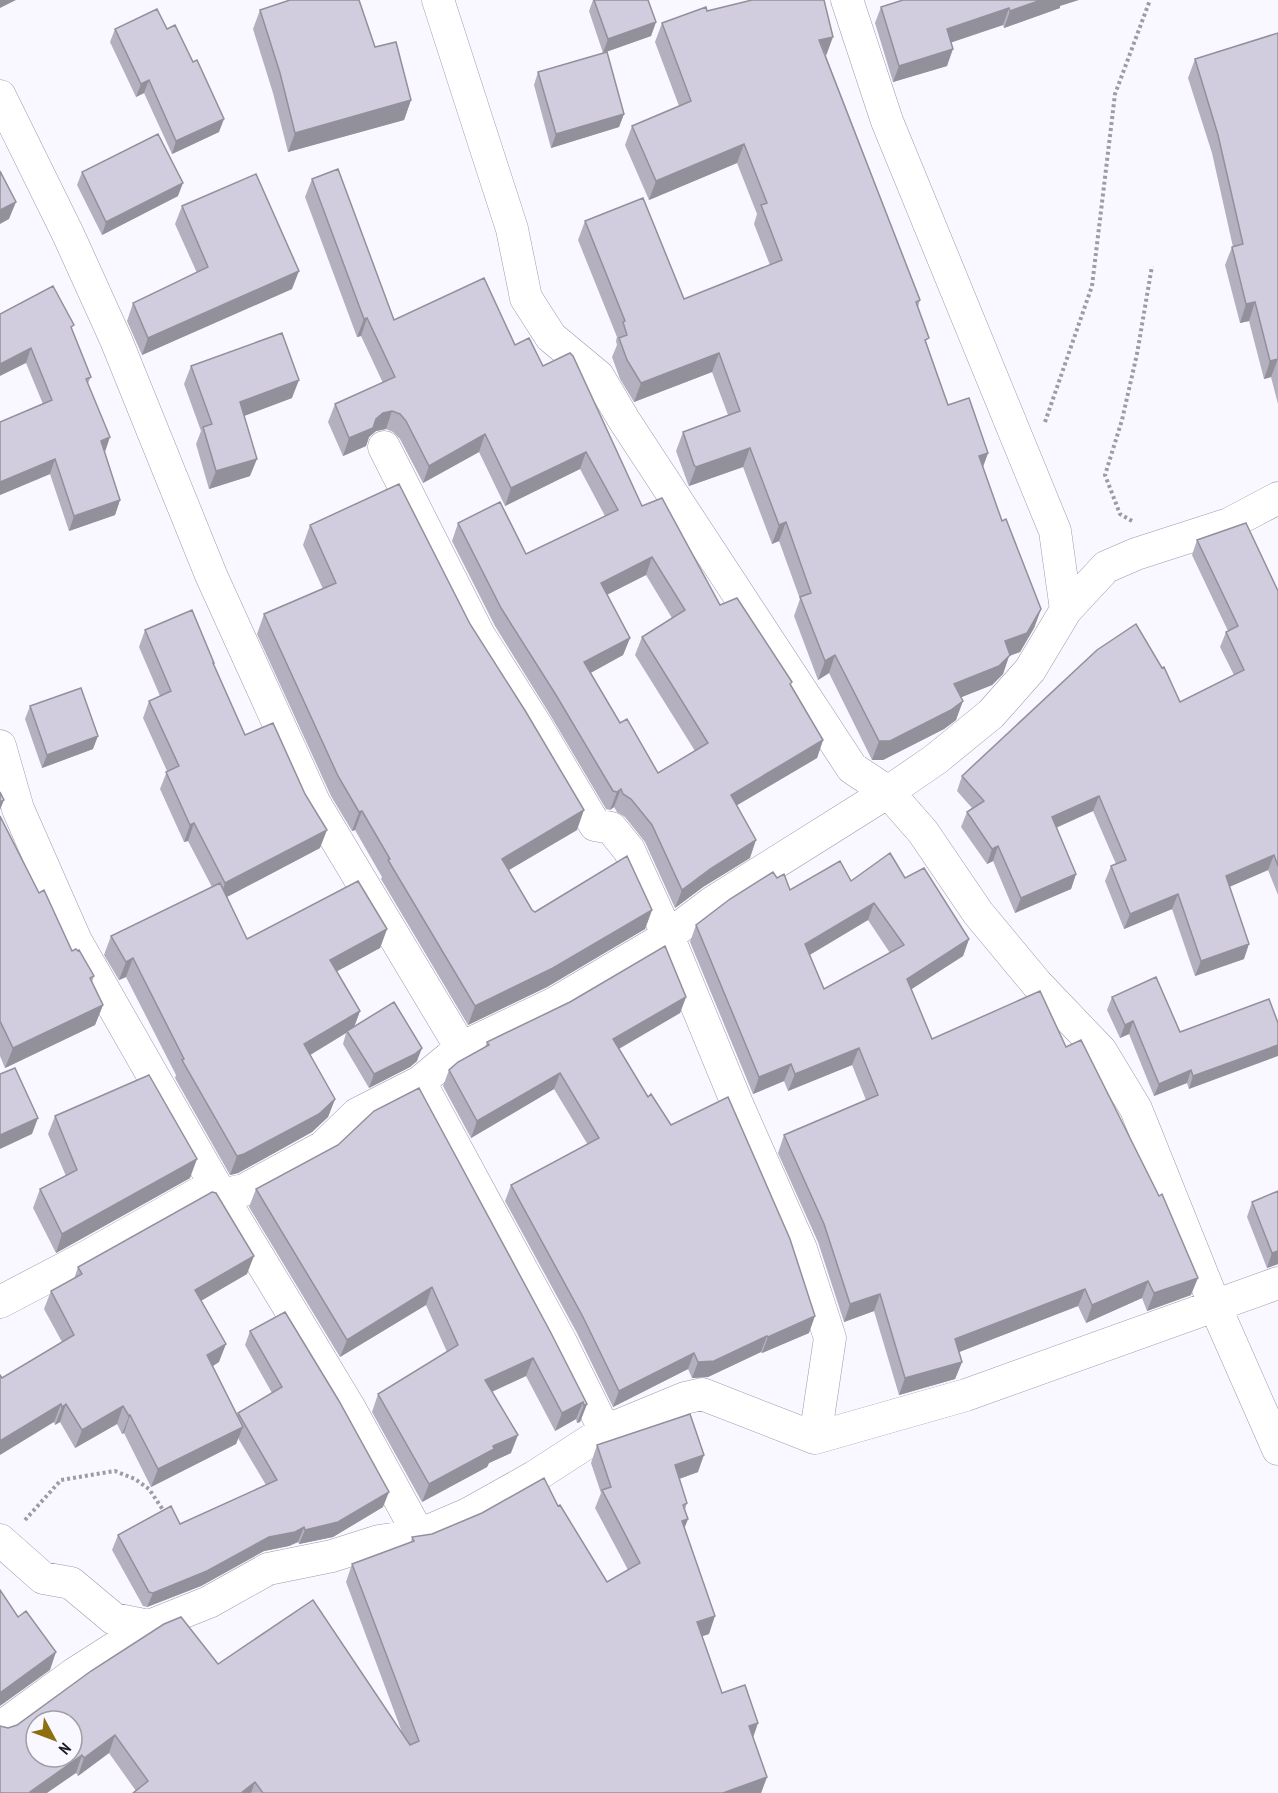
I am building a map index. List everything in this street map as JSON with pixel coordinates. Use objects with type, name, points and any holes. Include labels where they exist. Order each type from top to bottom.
[{"type":"street","points":[[438,0],[513,230],[526,298],[551,337],[598,376],[624,420],[852,768],[888,792],[923,832],[978,913],[1037,984],[1101,1051],[1136,1109],[1215,1306],[1278,1449]]},
{"type":"street","points":[[847,0],[887,121],[1055,531],[1066,610]]},
{"type":"street","points":[[0,96],[68,234],[116,340],[211,575],[315,804],[461,1048]]},
{"type":"street","points":[[384,447],[479,635],[595,825],[611,828],[629,850],[668,936],[738,1106],[801,1250],[830,1338],[815,1438]]},
{"type":"street","points":[[0,1302],[96,1252],[203,1191],[221,1195],[244,1190],[267,1179],[323,1147],[357,1114],[420,1082],[461,1048],[555,1003],[668,936],[713,902],[888,792],[936,759],[991,714],[1030,670],[1066,610],[1106,567],[1136,554],[1229,524],[1278,498]]},
{"type":"street","points":[[0,746],[18,809],[76,941],[221,1195],[349,1407],[419,1535]]},
{"type":"street","points":[[420,1082],[561,1342],[605,1431]]},
{"type":"street","points":[[0,1728],[74,1674],[149,1626],[209,1602],[268,1569],[332,1556],[379,1541],[419,1535],[468,1514],[502,1496],[605,1431],[685,1398],[702,1394],[815,1438],[966,1395],[1278,1283]]},
{"type":"street","points":[[1,1542],[43,1578],[71,1583],[114,1619],[149,1626]]},
{"type":"path","points":[[1029,468],[1092,286],[1115,94],[1150,0]]},
{"type":"path","points":[[1152,266],[1137,354],[1122,420],[1105,475],[1120,513],[1170,543]]},
{"type":"path","points":[[1,1542],[61,1480],[96,1473],[115,1471],[135,1479],[149,1489],[170,1520]]},
{"type":"building","points":[[290,0],[359,0],[375,47],[396,42],[411,100],[295,133],[280,73],[260,10]]},
{"type":"building","points":[[594,0],[648,0],[656,22],[608,39]]},
{"type":"building","points":[[752,0],[824,0],[833,37],[819,40],[920,300],[916,302],[929,338],[925,340],[948,405],[969,398],[988,453],[979,456],[1002,521],[1006,519],[1041,609],[1027,633],[1005,641],[1010,655],[999,666],[954,684],[963,701],[951,710],[890,741],[879,741],[835,655],[825,661],[800,597],[811,593],[786,522],[779,525],[750,448],[696,467],[694,465],[683,432],[740,411],[719,353],[641,383],[627,360],[619,338],[627,335],[623,322],[625,321],[585,221],[643,198],[684,299],[782,260],[761,205],[767,203],[744,144],[656,181],[632,126],[691,101],[662,23],[706,7],[707,11]]},
{"type":"building","points":[[903,0],[1041,0],[947,29],[953,49],[899,66],[881,7]]},
{"type":"building","points":[[157,9],[167,29],[175,25],[193,62],[197,60],[224,119],[176,141],[149,80],[141,84],[115,29]]},
{"type":"building","points":[[1278,33],[1278,359],[1270,361],[1255,302],[1246,304],[1232,247],[1243,244],[1218,135],[1195,59]]},
{"type":"building","points":[[607,52],[624,114],[556,134],[538,72]]},
{"type":"building","points":[[158,134],[183,183],[106,222],[82,172]]},
{"type":"building","points":[[338,169],[394,320],[484,278],[515,345],[529,338],[543,366],[570,353],[573,356],[642,506],[662,498],[720,605],[737,598],[792,682],[790,684],[823,740],[731,795],[756,840],[682,890],[652,825],[621,789],[617,792],[613,791],[501,608],[458,523],[500,502],[526,554],[618,510],[586,452],[511,488],[485,434],[429,466],[406,421],[400,414],[392,411],[383,413],[376,419],[373,428],[349,438],[335,404],[395,377],[367,318],[364,319],[312,179]],"holes":[[[652,557],[685,610],[642,637],[708,743],[658,773],[627,719],[620,723],[584,662],[630,638],[601,583]]]},
{"type":"building","points":[[0,171],[16,202],[0,210]]},
{"type":"building","points":[[256,174],[299,271],[148,338],[133,303],[208,267],[182,206]]},
{"type":"building","points":[[53,286],[74,325],[71,327],[91,377],[86,379],[110,437],[101,441],[120,500],[74,516],[55,459],[0,482],[0,422],[52,400],[31,348],[0,364],[0,314]]},
{"type":"building","points":[[282,333],[299,380],[240,402],[257,459],[216,471],[203,427],[212,424],[191,366]]},
{"type":"building","points":[[399,484],[470,624],[584,810],[502,859],[532,910],[535,912],[627,856],[652,910],[553,968],[475,1006],[388,860],[390,859],[362,811],[359,812],[338,776],[264,614],[336,583],[310,525]]},
{"type":"building","points":[[1246,523],[1278,591],[1278,866],[1274,855],[1226,876],[1249,944],[1201,961],[1178,894],[1130,914],[1111,866],[1126,860],[1099,796],[1052,817],[1076,874],[1021,898],[998,846],[992,849],[967,812],[984,801],[962,776],[1097,650],[1136,624],[1162,668],[1164,667],[1180,702],[1244,670],[1226,632],[1238,626],[1197,540]]},
{"type":"building","points":[[192,610],[245,735],[273,723],[305,794],[327,830],[225,883],[194,823],[190,825],[166,772],[179,766],[149,701],[171,691],[145,630]]},
{"type":"building","points":[[81,688],[98,736],[47,755],[30,706]]},
{"type":"building","points":[[0,816],[39,893],[44,890],[72,951],[79,950],[94,976],[90,978],[103,1005],[13,1048],[0,1021]]},
{"type":"building","points":[[890,853],[905,878],[924,868],[969,939],[907,979],[932,1039],[1040,991],[1066,1047],[1081,1040],[1159,1196],[1162,1194],[1198,1278],[1154,1293],[1148,1281],[1092,1305],[1085,1289],[955,1339],[962,1362],[905,1378],[880,1294],[850,1304],[824,1224],[784,1135],[878,1095],[859,1048],[795,1074],[791,1064],[759,1077],[696,925],[730,899],[773,872],[777,878],[784,874],[790,890],[840,861],[851,881]],"holes":[[[874,903],[904,945],[824,989],[805,944]]]},
{"type":"building","points":[[358,881],[387,929],[330,960],[360,1011],[304,1044],[335,1099],[319,1114],[237,1156],[182,1060],[184,1059],[133,958],[126,962],[111,936],[220,883],[247,939]]},
{"type":"building","points":[[665,946],[686,997],[613,1039],[648,1097],[651,1094],[671,1125],[728,1097],[790,1239],[815,1316],[714,1361],[698,1362],[694,1353],[619,1391],[583,1317],[511,1185],[599,1138],[560,1073],[477,1121],[449,1070],[458,1062],[489,1045],[487,1042],[570,1002]]},
{"type":"building","points":[[1156,977],[1180,1032],[1269,999],[1278,1023],[1278,1045],[1193,1076],[1191,1070],[1159,1084],[1133,1021],[1125,1025],[1112,997]]},
{"type":"building","points":[[394,1002],[422,1048],[415,1054],[374,1074],[347,1031]]},
{"type":"building","points":[[15,1068],[38,1118],[0,1135],[0,1074]]},
{"type":"building","points":[[149,1075],[197,1159],[62,1234],[40,1189],[77,1170],[55,1116]]},
{"type":"building","points":[[419,1088],[587,1404],[584,1405],[583,1402],[562,1413],[533,1358],[485,1380],[518,1435],[493,1446],[494,1449],[429,1484],[378,1394],[458,1345],[432,1287],[347,1340],[256,1189],[338,1145],[374,1111]]},
{"type":"building","points":[[1278,1191],[1278,1251],[1272,1253],[1252,1202]]},
{"type":"building","points":[[212,1192],[216,1193],[254,1256],[195,1290],[226,1344],[207,1355],[243,1427],[158,1469],[123,1406],[82,1430],[66,1404],[62,1407],[61,1404],[0,1441],[0,1375],[2,1378],[74,1335],[51,1291],[82,1274],[78,1267]]},
{"type":"building","points":[[285,1312],[339,1401],[389,1492],[338,1522],[305,1530],[304,1527],[295,1532],[269,1537],[207,1571],[153,1593],[149,1592],[118,1535],[171,1506],[180,1524],[277,1480],[238,1413],[282,1387],[250,1331]]},
{"type":"building","points":[[690,1414],[704,1455],[675,1465],[687,1503],[683,1505],[688,1519],[682,1521],[715,1616],[697,1622],[722,1693],[745,1685],[758,1723],[749,1726],[767,1777],[723,1793],[263,1793],[255,1782],[241,1793],[133,1793],[148,1781],[115,1735],[84,1758],[84,1709],[39,1709],[91,1671],[164,1624],[181,1617],[218,1664],[313,1600],[410,1745],[419,1741],[352,1564],[414,1541],[412,1537],[432,1534],[482,1513],[544,1478],[558,1506],[560,1505],[607,1582],[640,1563],[602,1490],[611,1487],[597,1445]]},
{"type":"building","points":[[0,1590],[18,1617],[26,1611],[56,1652],[0,1693]]},
{"type":"building","points":[[24,1720],[24,1769],[62,1769],[30,1793],[0,1793],[0,1726],[8,1728]]}]
